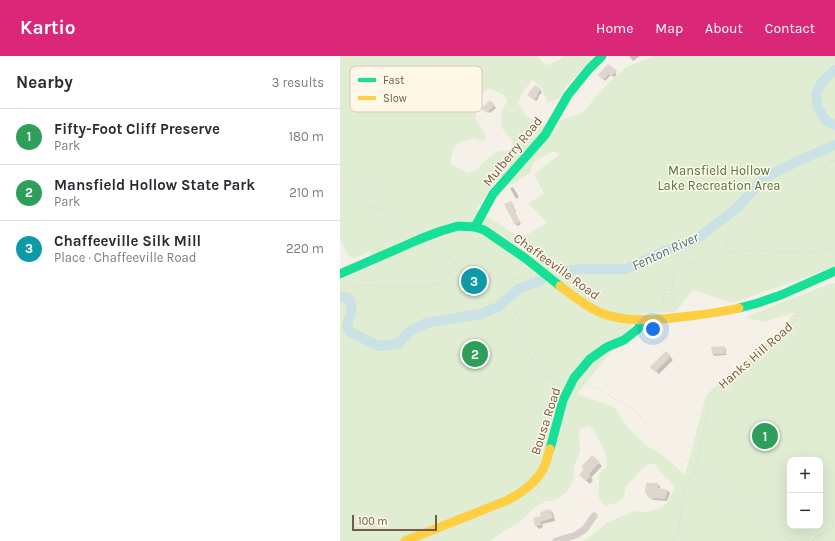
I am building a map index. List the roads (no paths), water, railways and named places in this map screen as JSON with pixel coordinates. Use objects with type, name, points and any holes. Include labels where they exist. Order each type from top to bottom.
[{"type":"street","name":"Mulberry Road","points":[[475,228],[493,194],[545,136],[568,96],[589,69],[602,56]]},
{"type":"street","name":"Chaffeeville Road","points":[[340,274],[424,238],[458,226],[484,230],[525,258],[582,303],[602,313],[620,318],[642,320],[679,317],[735,309],[781,295],[835,272]]},
{"type":"street","name":"Bousa Road","points":[[405,541],[508,500],[521,493],[535,480],[545,466],[563,400],[574,378],[590,359],[606,347],[624,340],[638,329],[642,320]]},
{"type":"street","points":[[556,541],[581,532],[585,529],[594,516]]},
{"type":"waterway","name":"Fenton River","points":[[835,70],[822,82],[816,94],[818,108],[826,121],[835,125]]},
{"type":"waterway","name":"Fenton River","points":[[562,272],[580,269],[626,269],[658,254],[697,239],[738,207],[764,178],[802,159],[835,145]]},
{"type":"waterway","name":"Fenton River","points":[[340,297],[349,298],[352,308],[347,326],[349,331],[378,346],[398,344],[409,332],[426,323],[480,314],[498,307],[518,289],[540,281]]},
{"type":"place","name":"Chaffeeville Silk Mill","points":[[474,281]]},
{"type":"place","name":"Mansfield Hollow State Park","points":[[475,354]]},
{"type":"place","name":"Fifty-Foot Cliff Preserve","points":[[765,436]]},
{"type":"park label","name":"Mansfield Hollow Lake Recreation Area","points":[[719,178]]}]
